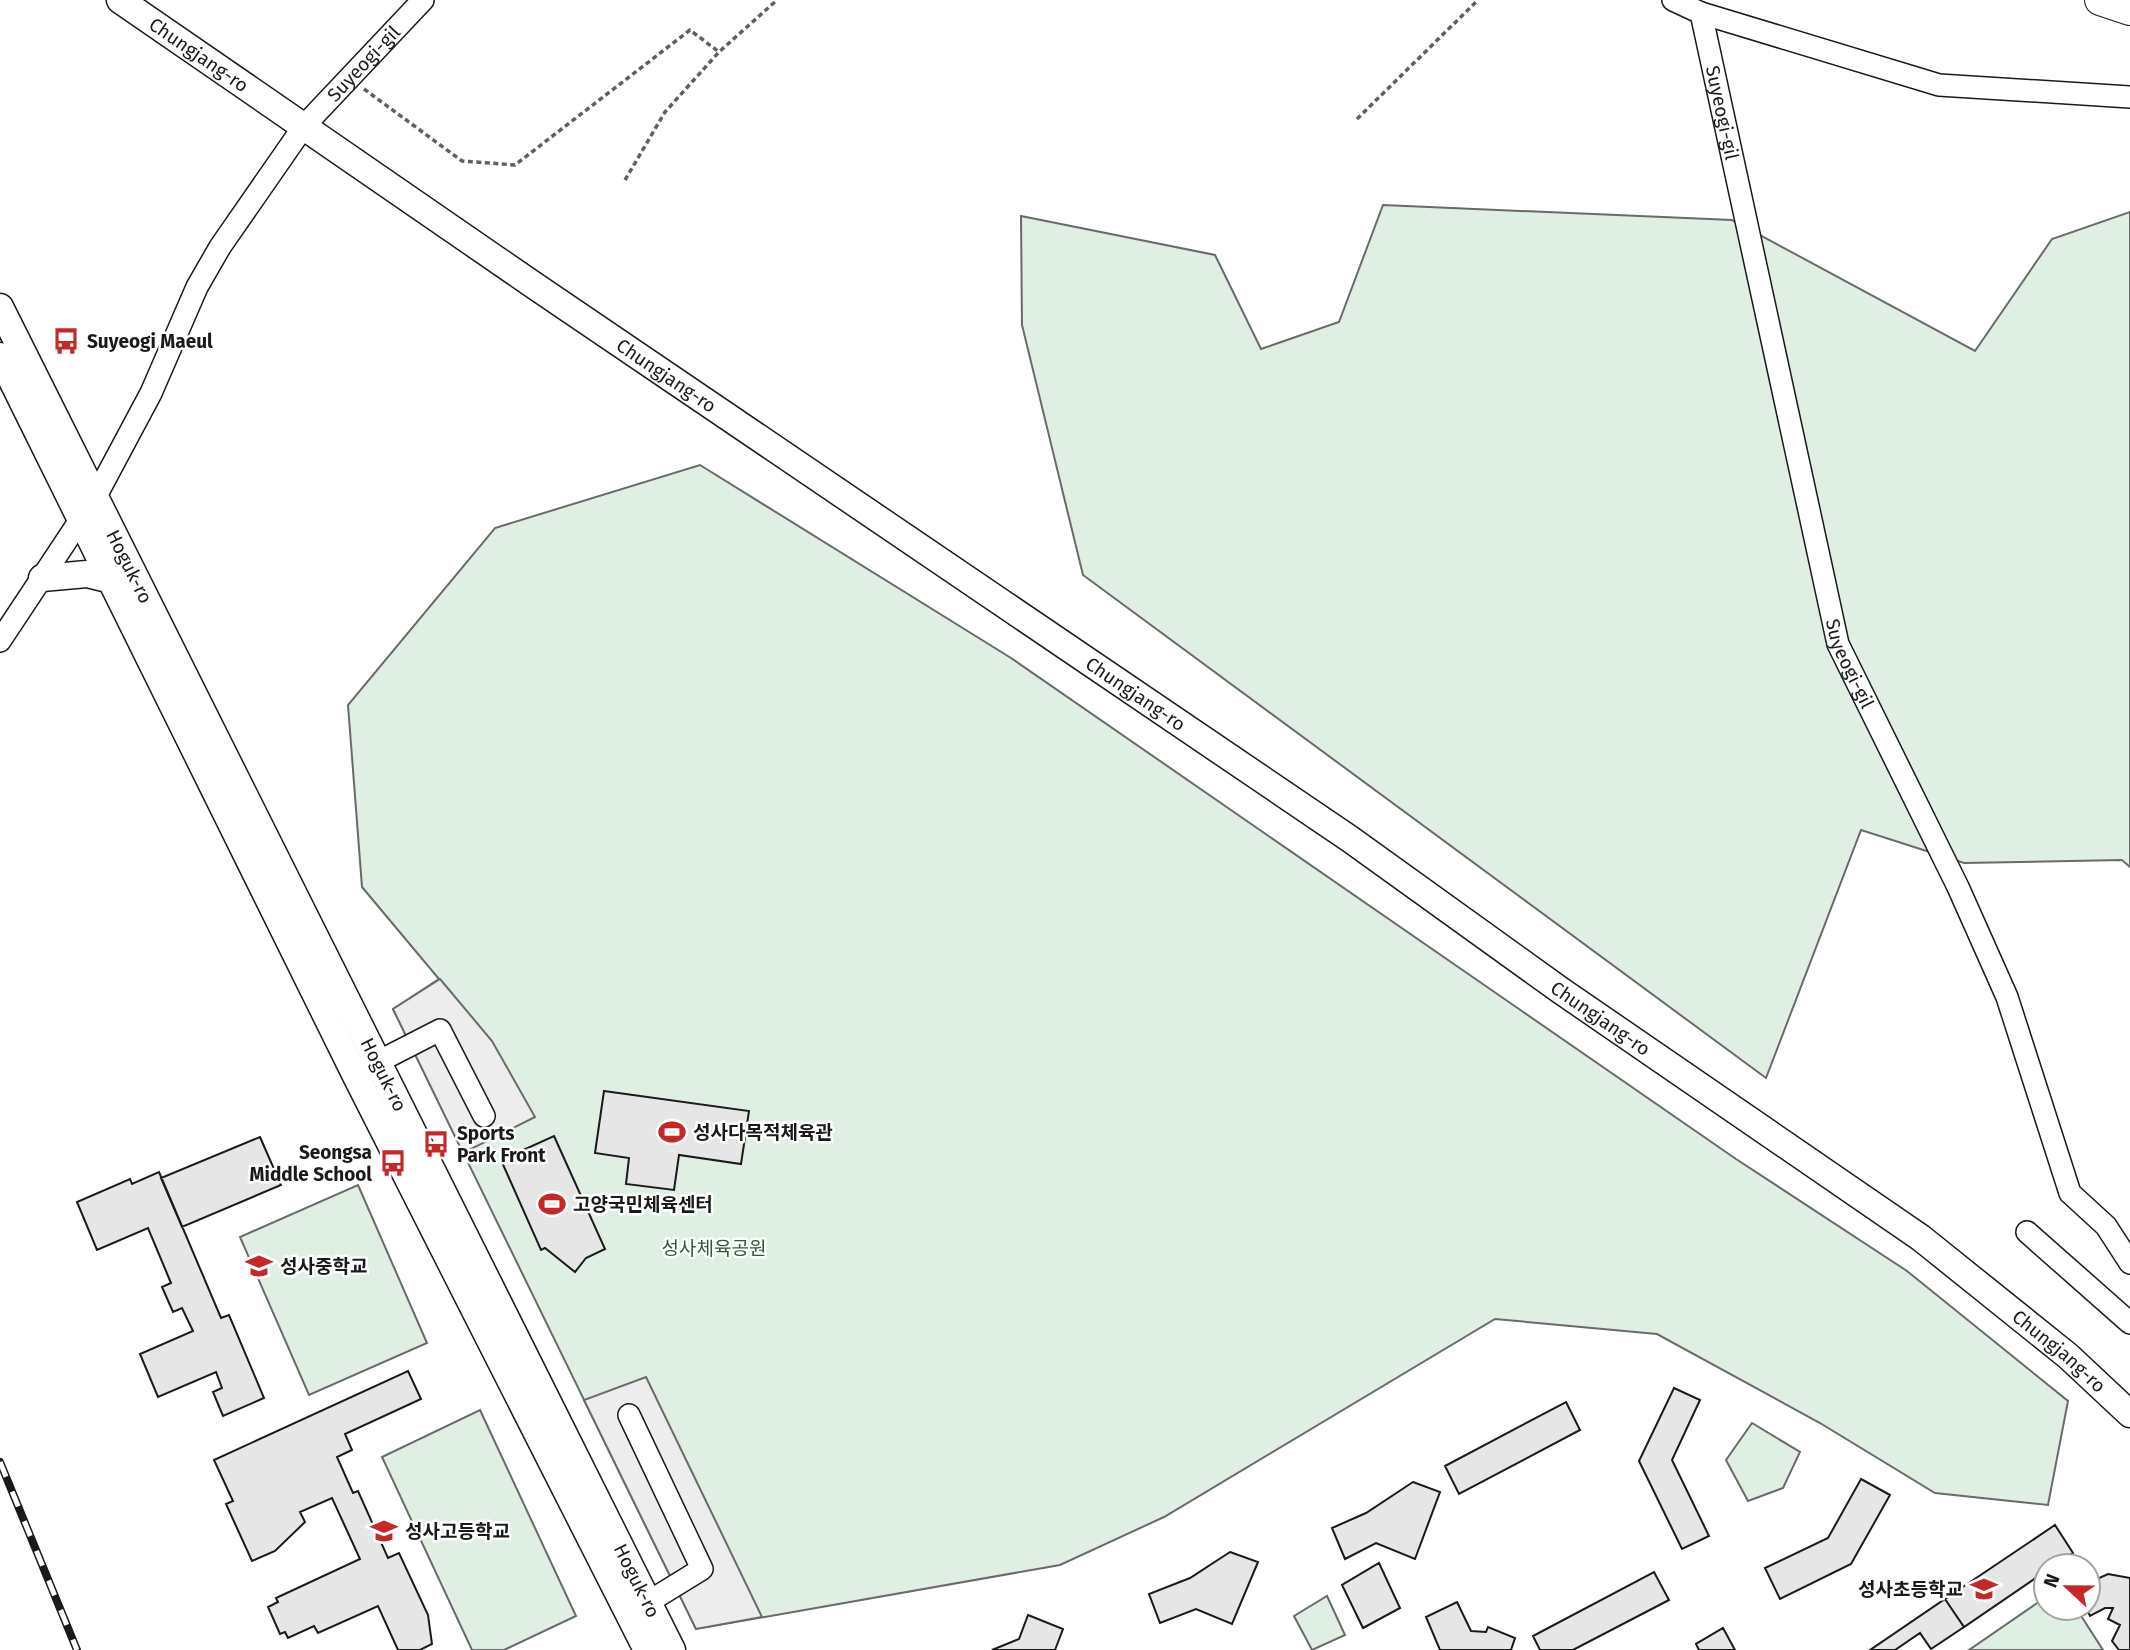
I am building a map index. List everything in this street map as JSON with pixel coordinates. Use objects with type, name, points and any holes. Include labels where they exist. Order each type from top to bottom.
[{"type":"highway","points":[[2099,0],[2130,10]]},
{"type":"main road","name":"Chungjang-ro","points":[[120,0],[535,286],[1350,839],[1560,990],[1922,1238],[2068,1356],[2130,1414]]},
{"type":"main road","name":"Hoguk-ro","points":[[0,307],[96,496],[366,1068]]},
{"type":"main road","name":"Hoguk-ro","points":[[0,356],[111,580],[366,1068],[639,1608],[672,1650]]},
{"type":"main road","points":[[42,578],[87,574],[111,580]]},
{"type":"main road","name":"Hoguk-ro","points":[[639,1608],[646,1650]]},
{"type":"street","name":"Suyeogi-gil","points":[[304,126],[424,0]]},
{"type":"street","points":[[1673,0],[1700,13],[1940,85],[2130,97]]},
{"type":"street","name":"Suyeogi-gil","points":[[1700,13],[1839,644],[1958,887],[2007,997],[2070,1193],[2106,1226],[2130,1263]]},
{"type":"street","name":"Hoguk-ro","points":[[0,641],[96,496],[151,393],[197,287],[220,247],[304,126]]},
{"type":"street","points":[[366,1068],[440,1030],[484,1116]]},
{"type":"street","points":[[2026,1232],[2130,1323]]},
{"type":"street","points":[[629,1415],[702,1569],[639,1608]]},
{"type":"path","points":[[625,180],[666,112],[719,52],[777,0]]},
{"type":"path","points":[[1357,119],[1478,0]]},
{"type":"path","points":[[348,77],[462,161],[515,165],[690,30],[719,52]]},
{"type":"green space","points":[[1383,205],[1732,220],[1975,351],[2052,239],[2130,212],[2130,867],[2122,860],[1964,863],[1861,830],[1766,1078],[1083,575],[1022,325],[1021,216],[1215,255],[1261,349],[1339,322]]},
{"type":"green space","name":"성사체육공원","points":[[700,465],[1011,658],[1736,1159],[1907,1271],[2068,1401],[2048,1505],[1935,1493],[1820,1423],[1657,1334],[1495,1319],[1164,1517],[1060,1565],[696,1629],[393,1009],[439,979],[362,887],[348,705],[495,528]]},
{"type":"green space","points":[[358,1185],[427,1343],[309,1395],[240,1237]]},
{"type":"green space","points":[[480,1410],[576,1616],[504,1650],[472,1650],[382,1457]]},
{"type":"green space","points":[[1752,1423],[1800,1452],[1783,1488],[1748,1501],[1726,1460]]},
{"type":"green space","points":[[1327,1596],[1345,1635],[1312,1650],[1294,1616]]},
{"type":"green space","points":[[2032,1607],[2032,1622],[2085,1622],[2103,1650],[1969,1650]]},
{"type":"shaded area","points":[[440,979],[492,1041],[535,1117],[463,1153],[393,1009]]},
{"type":"shaded area","points":[[646,1377],[762,1617],[696,1629],[584,1400]]},
{"type":"building","name":"성사다목적체육관","points":[[604,1091],[749,1111],[741,1164],[679,1155],[674,1190],[626,1184],[629,1158],[595,1153]]},
{"type":"building","name":"고양국민체육센터","points":[[554,1136],[605,1249],[586,1258],[575,1272],[545,1248],[541,1250],[501,1160]]},
{"type":"building","points":[[260,1137],[281,1185],[182,1227],[161,1178]]},
{"type":"building","points":[[159,1172],[221,1318],[229,1315],[264,1398],[223,1416],[213,1392],[222,1388],[216,1372],[158,1397],[140,1354],[193,1331],[182,1308],[173,1312],[162,1287],[171,1283],[148,1228],[97,1250],[77,1202],[130,1179],[132,1184]]},
{"type":"building","points":[[408,1371],[421,1399],[345,1434],[352,1450],[337,1457],[353,1493],[358,1491],[388,1558],[399,1553],[428,1615],[432,1644],[420,1650],[398,1650],[378,1606],[318,1633],[314,1626],[288,1638],[285,1632],[280,1634],[268,1607],[278,1602],[276,1598],[360,1559],[332,1498],[300,1512],[305,1522],[275,1551],[252,1561],[226,1504],[233,1501],[214,1460]]},
{"type":"building","points":[[1674,1388],[1700,1400],[1672,1460],[1709,1536],[1682,1549],[1639,1461]]},
{"type":"building","points":[[1566,1402],[1580,1430],[1459,1494],[1445,1466]]},
{"type":"building","points":[[1861,1479],[1890,1495],[1851,1564],[1780,1599],[1765,1568],[1828,1538]]},
{"type":"building","points":[[1413,1482],[1440,1492],[1415,1559],[1376,1543],[1345,1559],[1332,1528],[1366,1513]]},
{"type":"building","points":[[2055,1525],[2072,1552],[2032,1552],[2032,1581],[1964,1627],[1945,1599]]},
{"type":"building","points":[[1230,1552],[1258,1562],[1232,1624],[1196,1609],[1160,1623],[1149,1594],[1190,1578]]},
{"type":"building","points":[[1379,1563],[1400,1608],[1363,1628],[1342,1585]]},
{"type":"building","points":[[1654,1572],[1669,1600],[1573,1650],[1540,1650],[1533,1636]]},
{"type":"building","points":[[2108,1574],[2130,1578],[2130,1650],[2119,1650],[2112,1641],[2120,1625],[2108,1619],[2113,1608],[2102,1610],[2102,1577]]},
{"type":"building","points":[[1945,1599],[1964,1627],[1931,1649],[1920,1633],[1895,1650],[1870,1650]]},
{"type":"building","points":[[1457,1602],[1471,1631],[1486,1632],[1488,1627],[1515,1638],[1511,1650],[1440,1650],[1426,1617]]},
{"type":"building","points":[[1028,1615],[1063,1629],[1055,1650],[992,1650],[1019,1639]]},
{"type":"building","points":[[1723,1628],[1735,1650],[1699,1650],[1696,1644]]},
{"type":"railway","points":[[0,1462],[77,1650]]},
{"type":"place","name":"Suyeogi Maeul","points":[[66,341]]},
{"type":"place","name":"성사다목적체육관","points":[[672,1132]]},
{"type":"place","name":"Sports Park Front","points":[[436,1144]]},
{"type":"place","name":"Seongsa Middle School","points":[[393,1163]]},
{"type":"place","name":"고양국민체육센터","points":[[552,1204]]},
{"type":"place","name":"성사중학교","points":[[259,1266]]},
{"type":"place","name":"성사고등학교","points":[[384,1531]]},
{"type":"place","name":"성사초등학교","points":[[1984,1589]]}]
